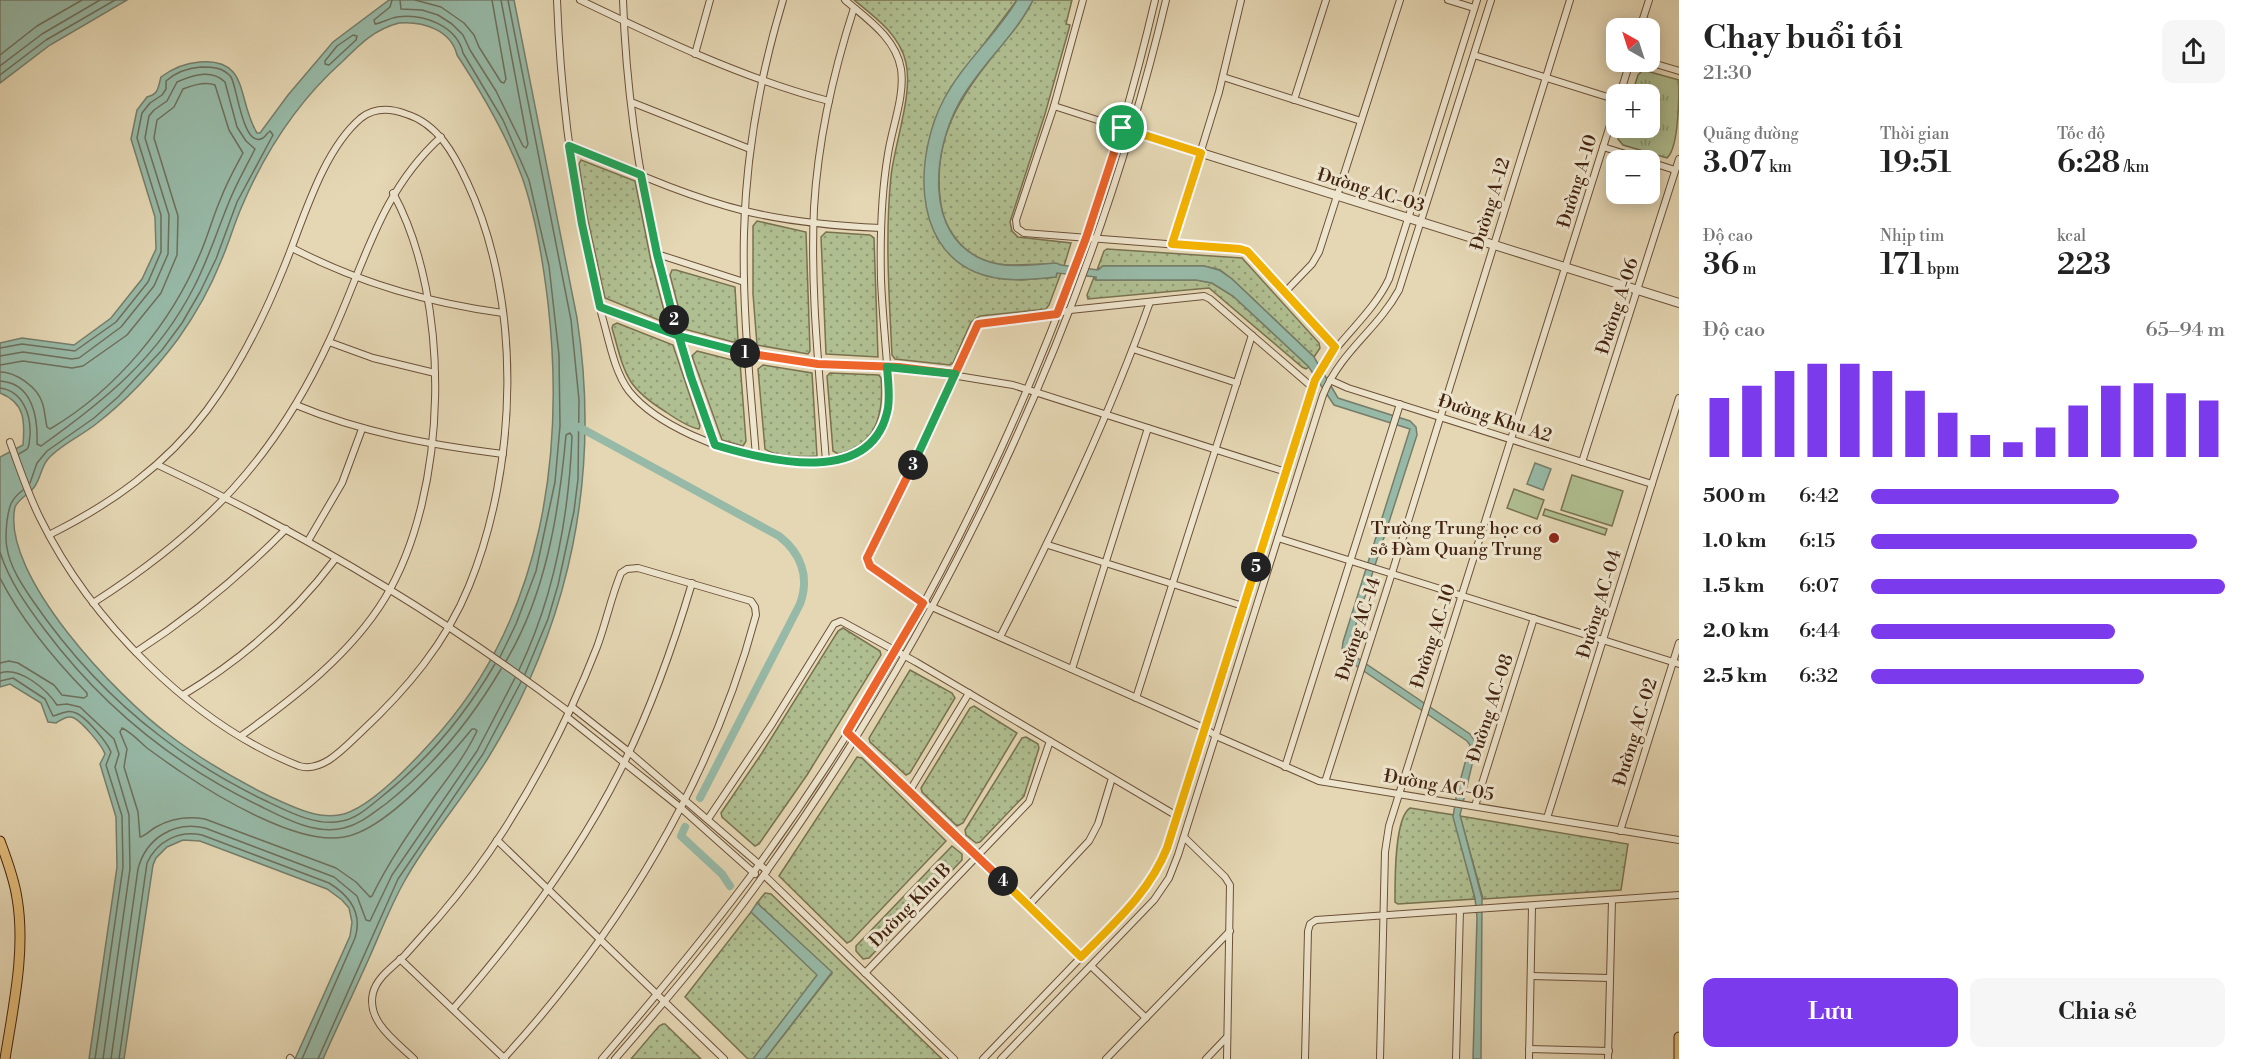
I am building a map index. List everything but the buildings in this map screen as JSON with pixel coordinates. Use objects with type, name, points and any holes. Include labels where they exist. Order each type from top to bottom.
[{"type":"main road","points":[[0,841],[10,867],[17,900],[20,934],[17,980],[5,1059]]},
{"type":"main road","points":[[1679,1037],[1679,1059]]},
{"type":"street","points":[[557,0],[561,76],[569,146],[582,224],[600,307],[619,372],[629,391],[641,403],[665,420],[715,445],[756,456],[787,461],[826,462],[855,455],[871,443],[881,429],[889,405],[881,281],[881,228],[887,156],[901,87],[901,70],[897,55],[889,41],[845,0]]},
{"type":"street","points":[[580,0],[695,54],[762,80],[829,101]]},
{"type":"street","points":[[623,0],[631,102],[641,175],[657,254],[679,336],[715,445]]},
{"type":"street","points":[[695,54],[710,0]]},
{"type":"street","points":[[756,456],[744,282],[745,211],[750,148],[762,80],[783,0]]},
{"type":"street","points":[[1083,0],[1054,106],[1016,225],[1018,230],[1024,233],[1244,250],[1335,347]]},
{"type":"street","points":[[602,1059],[657,995],[759,864],[847,732],[923,603],[973,506],[1057,314],[1086,238],[1122,128],[1155,0]]},
{"type":"street","points":[[615,1059],[664,1002],[764,875],[854,740],[932,607],[989,494],[1036,392],[1070,310],[1132,131],[1166,0]]},
{"type":"street","points":[[1172,244],[1223,77],[1241,0]]},
{"type":"street","points":[[1294,100],[1326,0]]},
{"type":"street","points":[[1285,292],[1317,256],[1400,0]]},
{"type":"street","points":[[1448,0],[1474,8]]},
{"type":"street","points":[[983,1059],[1136,900],[1152,880],[1167,848],[1313,384],[1335,347],[1384,289],[1477,0]]},
{"type":"street","points":[[1001,1059],[1161,889],[1174,866],[1323,395],[1344,357],[1377,322],[1393,300],[1403,279],[1491,0]]},
{"type":"street","name":"Đường A-12","points":[[1440,417],[1569,0]]},
{"type":"street","points":[[1643,18],[1649,0]]},
{"type":"street","points":[[826,462],[818,364],[814,224],[820,147],[829,101],[854,8]]},
{"type":"street","points":[[1474,55],[1606,98]]},
{"type":"street","points":[[1660,65],[1679,71]]},
{"type":"street","points":[[1223,77],[1361,121]]},
{"type":"street","points":[[631,102],[750,148]]},
{"type":"street","name":"Đường AC-03","points":[[1054,106],[1679,303]]},
{"type":"street","points":[[10,441],[49,536],[93,603],[136,652],[183,695],[241,736],[299,766],[309,768],[322,765],[352,741],[396,696],[423,665],[449,627],[470,583],[494,504],[502,454],[507,387],[503,312],[495,265],[478,207],[456,160],[441,137],[423,121],[404,113],[380,110],[363,116],[348,132],[326,166],[313,192],[263,315],[222,390],[193,428],[158,465],[114,499],[49,536]]},
{"type":"street","points":[[93,603],[161,555],[226,498],[267,451],[296,405],[329,342],[378,223],[393,193],[415,163],[441,137]]},
{"type":"street","name":"Đường A-10","points":[[1565,267],[1606,137]]},
{"type":"street","points":[[569,146],[641,175],[745,211],[814,224],[881,228]]},
{"type":"street","points":[[1603,147],[1613,150]]},
{"type":"street","name":"Đường A-06","points":[[1582,462],[1679,159]]},
{"type":"street","points":[[1660,165],[1675,170]]},
{"type":"street","points":[[241,736],[323,670],[364,626],[390,590],[416,520],[431,445],[435,374],[429,300],[416,245],[393,193]]},
{"type":"street","points":[[292,248],[357,278],[429,300],[503,312]]},
{"type":"street","points":[[657,254],[744,282]]},
{"type":"street","name":"Đường AC-10","points":[[1380,1059],[1386,844],[1398,793],[1565,267]]},
{"type":"street","points":[[955,374],[978,324],[1057,314],[1070,310],[1206,296],[1313,384]]},
{"type":"street","points":[[1000,637],[1048,544],[1106,415],[1150,302]]},
{"type":"street","points":[[600,307],[679,336],[748,354],[818,364],[887,367],[955,374],[1026,389],[1286,472]]},
{"type":"street","points":[[1136,698],[1252,335]]},
{"type":"street","points":[[329,342],[388,362],[435,374]]},
{"type":"street","points":[[1133,349],[1237,383]]},
{"type":"street","name":"Đường AC-05","points":[[955,374],[867,558],[870,566],[923,603],[1204,728],[1216,736],[1285,767],[1325,782],[1679,840]]},
{"type":"street","name":"Đường Khu A2","points":[[1330,380],[1652,484]]},
{"type":"street","name":"Đường AC-04","points":[[1547,818],[1679,398]]},
{"type":"street","points":[[1285,767],[1400,404]]},
{"type":"street","points":[[296,405],[362,429],[431,445],[502,454]]},
{"type":"street","name":"Đường AC-14","points":[[1325,782],[1440,417]]},
{"type":"street","points":[[1670,425],[1679,428]]},
{"type":"street","points":[[1072,669],[1148,428]]},
{"type":"street","points":[[308,541],[342,483],[362,429]]},
{"type":"street","points":[[158,465],[286,529],[390,590],[486,651],[629,753],[759,864],[764,875],[954,1059]]},
{"type":"street","points":[[136,652],[183,620],[223,588],[286,529]]},
{"type":"street","points":[[1278,538],[1676,663]]},
{"type":"street","points":[[1048,544],[1243,606]]},
{"type":"street","points":[[183,695],[230,664],[270,632],[304,597],[336,558]]},
{"type":"street","points":[[400,959],[504,1058],[552,1003],[600,940],[645,871],[681,808],[726,704],[756,610],[754,603],[748,599],[638,568],[624,571],[569,712],[535,778],[497,840],[447,908],[378,982],[373,995],[372,1007],[380,1026],[414,1059]]},
{"type":"street","points":[[453,1009],[506,947],[549,890],[585,833],[625,762],[661,678],[692,583]]},
{"type":"street","name":"Đường AC-08","points":[[1471,806],[1534,618]]},
{"type":"street","points":[[708,819],[836,622],[843,621],[1177,816]]},
{"type":"street","name":"Đường AC-02","points":[[1620,831],[1676,663],[1679,643]]},
{"type":"street","points":[[909,792],[969,693]]},
{"type":"street","points":[[569,712],[753,872],[764,875]]},
{"type":"street","name":"Đường Khu B","points":[[847,732],[1081,957]]},
{"type":"street","name":"Đường Khu B","points":[[865,973],[1031,799],[1050,741]]},
{"type":"street","points":[[1028,906],[1081,851],[1092,836],[1112,778]]},
{"type":"street","points":[[1184,837],[1225,877],[1230,885],[1227,1059]]},
{"type":"street","points":[[497,840],[724,1059]]},
{"type":"street","points":[[1305,1059],[1309,926],[1312,922],[1320,919],[1679,896]]},
{"type":"street","points":[[1608,1059],[1612,900]]},
{"type":"street","points":[[1529,1059],[1532,906]]},
{"type":"street","points":[[1456,1059],[1460,910]]},
{"type":"street","points":[[1106,1059],[1230,931]]},
{"type":"street","points":[[1091,966],[1146,1018]]},
{"type":"street","points":[[1531,976],[1609,978]]},
{"type":"street","points":[[1206,1059],[1228,1036]]},
{"type":"street","points":[[1529,1049],[1609,1051]]},
{"type":"green space","points":[[854,0],[1017,0],[951,88],[934,122],[927,151],[937,238],[958,262],[987,276],[1021,280],[1056,277],[1057,273],[1061,273],[1046,309],[980,316],[971,322],[953,363],[950,365],[895,359],[892,355],[888,265],[889,198],[908,75],[903,53],[892,35]]},
{"type":"green space","points":[[1033,0],[1072,0],[1066,24],[1070,25],[1045,114],[1010,222],[1012,231],[1018,237],[1071,243],[1064,266],[1054,264],[1004,265],[984,260],[968,251],[955,238],[946,222],[941,205],[940,160],[944,141],[959,104],[1016,27]]},
{"type":"green space","points":[[1641,72],[1650,72],[1679,80],[1676,134],[1671,153],[1667,158],[1660,156],[1660,150],[1640,150],[1623,145],[1618,139],[1660,138],[1660,84],[1635,84]]},
{"type":"green space","points":[[581,160],[635,181],[651,261],[665,314],[661,321],[605,298],[587,216],[579,164]]},
{"type":"green space","points":[[757,221],[806,232],[810,351],[808,354],[757,345],[753,294],[753,226]]},
{"type":"green space","points":[[826,232],[870,235],[874,238],[878,357],[826,354],[821,237]]},
{"type":"green space","points":[[1107,249],[1242,258],[1319,343],[1320,348],[1314,357],[1220,270],[1204,266],[1103,266],[1097,270],[1104,251]]},
{"type":"green space","points":[[672,270],[735,287],[738,340],[733,342],[684,329],[670,275]]},
{"type":"green space","points":[[1094,277],[1096,280],[1197,280],[1212,283],[1233,296],[1309,367],[1306,369],[1302,367],[1209,288],[1088,299],[1087,295]]},
{"type":"green space","points":[[617,323],[673,345],[700,426],[699,429],[686,425],[652,403],[634,386],[624,367],[612,328]]},
{"type":"green space","points":[[697,351],[740,362],[746,441],[743,446],[722,440],[692,356]]},
{"type":"green space","points":[[763,365],[812,373],[817,456],[783,455],[765,449],[758,369]]},
{"type":"green space","points":[[830,373],[879,375],[881,378],[879,415],[870,435],[851,450],[838,454],[833,451],[827,376]]},
{"type":"green space","points":[[1572,475],[1623,491],[1612,526],[1561,510]]},
{"type":"green space","points":[[1514,489],[1544,500],[1537,519],[1507,508]]},
{"type":"green space","points":[[1545,509],[1607,529],[1605,535],[1543,515]]},
{"type":"green space","points":[[843,628],[880,651],[881,655],[807,775],[759,844],[755,846],[722,817],[721,813],[762,753],[838,631]]},
{"type":"green space","points":[[910,670],[952,693],[955,698],[910,773],[906,775],[870,742],[869,738]]},
{"type":"green space","points":[[974,706],[1017,733],[963,823],[957,826],[922,792],[921,788],[970,708]]},
{"type":"green space","points":[[1026,737],[1038,744],[1039,748],[1024,796],[980,842],[976,843],[966,835],[965,830],[1022,738]]},
{"type":"green space","points":[[857,757],[862,758],[946,841],[847,943],[779,876]]},
{"type":"green space","points":[[1410,808],[1454,815],[1475,899],[1398,904],[1395,902],[1398,837],[1405,814]]},
{"type":"green space","points":[[1460,816],[1628,844],[1621,890],[1483,899]]},
{"type":"green space","points":[[952,846],[962,854],[962,860],[869,958],[863,959],[856,951],[856,946]]},
{"type":"green space","points":[[765,893],[771,894],[942,1059],[765,1059],[832,973],[757,903]]},
{"type":"green space","points":[[751,912],[818,975],[753,1059],[748,1059],[685,997]]},
{"type":"green space","points":[[665,1024],[701,1059],[631,1059]]},
{"type":"water","points":[[0,0],[127,0],[50,45],[0,83]]},
{"type":"water","points":[[389,0],[514,0],[577,318],[583,376],[585,434],[581,490],[573,546],[559,601],[540,654],[517,707],[488,758],[404,882],[323,1059],[295,1059],[350,936],[352,922],[349,908],[327,889],[200,841],[183,840],[167,847],[156,858],[153,865],[124,1059],[89,1059],[117,867],[116,817],[100,764],[105,754],[91,734],[78,720],[71,717],[56,723],[48,722],[41,703],[10,684],[0,687],[0,457],[23,445],[24,428],[19,408],[8,397],[0,393],[0,343],[22,338],[74,345],[111,318],[142,279],[156,249],[155,217],[131,139],[137,110],[147,97],[156,92],[161,77],[179,66],[200,62],[216,63],[227,67],[235,74],[240,84],[251,121],[257,133],[260,133],[288,95],[333,42]],"holes":[[[408,23],[435,29],[449,39],[454,46],[501,130],[516,161],[527,192],[535,223],[548,303],[553,417],[549,473],[539,529],[524,583],[503,635],[476,685],[441,731],[382,790],[356,809],[344,814],[325,816],[286,804],[217,767],[168,734],[121,693],[94,664],[44,599],[26,566],[15,535],[15,507],[35,486],[48,459],[58,449],[119,405],[150,374],[178,339],[212,282],[242,206],[261,166],[298,110],[327,76],[368,38],[390,26]]]},
{"type":"water","points":[[1017,0],[1033,0],[1016,27],[967,90],[950,122],[943,144],[939,167],[942,212],[951,232],[964,248],[992,263],[1010,265],[1056,263],[1098,270],[1103,266],[1204,266],[1219,270],[1232,279],[1314,357],[1338,398],[1410,421],[1416,427],[1417,435],[1349,646],[1353,655],[1470,734],[1477,744],[1460,815],[1482,898],[1481,1059],[1473,1059],[1477,918],[1475,898],[1453,817],[1457,792],[1470,745],[1349,661],[1342,650],[1410,429],[1334,405],[1308,366],[1233,296],[1212,283],[1196,280],[1096,280],[1096,277],[1057,273],[1056,277],[1005,279],[975,272],[954,259],[939,241],[929,219],[924,170],[928,144],[944,99],[952,86]]},
{"type":"water","points":[[1535,463],[1551,469],[1543,490],[1527,484]]},
{"type":"water","points":[[757,903],[832,972],[765,1059],[753,1059],[817,975],[751,912]]},
{"type":"waterway","points":[[579,427],[779,536],[793,550],[802,566],[804,584],[800,604],[700,798]]},
{"type":"waterway","points":[[685,827],[681,836],[722,874],[730,886]]},
{"type":"place","name":"Trường Trung học cơ sở Đàm Quang Trung","points":[[1554,538]]},
{"type":"route","points":[[1122,128],[1086,238],[1057,314],[978,324],[955,374],[899,367],[797,362],[748,354],[697,342],[679,336],[639,322],[600,307],[582,224],[569,146],[641,175],[657,254],[673,315],[679,336],[684,355],[691,377],[715,445],[742,453],[787,461],[826,462],[846,459],[863,450],[881,429],[889,405],[887,367],[955,374],[930,430],[867,555],[870,566],[923,603],[847,732],[1081,957],[1152,880],[1167,848],[1315,380],[1335,347],[1247,251],[1172,244],[1201,153],[1122,128]]}]
